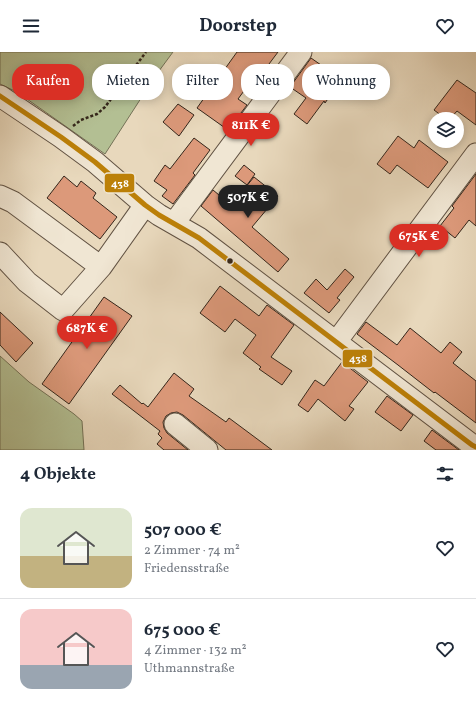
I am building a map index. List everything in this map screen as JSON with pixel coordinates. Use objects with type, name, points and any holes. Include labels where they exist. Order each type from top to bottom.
[{"type":"street","points":[[174,223],[301,52]]},
{"type":"street","points":[[0,96],[95,162],[145,205],[199,238],[476,447]]},
{"type":"street","points":[[336,342],[476,154]]},
{"type":"street","points":[[0,196],[13,202],[101,267]]},
{"type":"street","points":[[0,253],[27,282],[63,310],[101,267],[145,205]]},
{"type":"street","points":[[175,424],[207,450]]},
{"type":"path","points":[[61,137],[67,130],[81,120],[97,114],[105,107],[146,52]]},
{"type":"green space","points":[[0,52],[173,52],[164,64],[92,64],[92,100],[140,100],[105,154],[28,100],[84,100],[84,64],[12,64],[12,90],[0,84]]},
{"type":"green space","points":[[0,356],[29,382],[82,421],[84,450],[0,450]]},
{"type":"building","points":[[237,52],[278,52],[269,64],[241,64],[241,95],[238,99],[247,105],[228,130],[197,108],[203,100],[233,100],[233,64],[228,64]]},
{"type":"building","points":[[311,58],[320,64],[307,64]]},
{"type":"building","points":[[302,70],[302,95],[294,90],[294,81]]},
{"type":"building","points":[[457,80],[476,93],[476,125],[464,116],[464,112],[437,112],[434,110]]},
{"type":"building","points":[[304,100],[327,100],[325,103],[324,101],[307,124],[294,114]]},
{"type":"building","points":[[178,104],[194,115],[179,136],[163,122]]},
{"type":"building","points":[[398,136],[414,148],[419,140],[448,162],[428,188],[397,165],[390,174],[377,164]]},
{"type":"building","points":[[194,138],[210,150],[193,173],[195,175],[173,204],[162,196],[167,190],[154,181],[165,165],[170,169]]},
{"type":"building","points":[[244,165],[255,174],[247,185],[235,176]]},
{"type":"building","points":[[476,174],[476,226],[469,220],[455,238],[440,226],[454,208],[452,206]]},
{"type":"building","points":[[64,176],[77,187],[81,181],[96,193],[93,198],[117,217],[100,239],[47,198]]},
{"type":"building","points":[[254,177],[278,196],[252,227],[289,259],[278,272],[201,206],[213,190],[231,205]]},
{"type":"building","points":[[345,269],[354,277],[337,298],[340,300],[329,313],[304,293],[316,279],[327,290]]},
{"type":"building","points":[[220,286],[259,316],[267,305],[294,325],[271,357],[292,371],[282,385],[259,369],[261,367],[243,353],[256,335],[235,319],[225,332],[200,313]]},
{"type":"building","points":[[104,297],[132,316],[69,404],[42,384]]},
{"type":"building","points":[[0,312],[33,343],[16,362],[0,345]]},
{"type":"building","points":[[366,322],[397,345],[410,328],[441,353],[450,342],[462,352],[453,363],[476,381],[476,423],[357,334]]},
{"type":"building","points":[[342,362],[368,382],[349,406],[354,409],[345,421],[318,399],[308,412],[298,405],[315,380],[324,386]]},
{"type":"building","points":[[174,373],[194,389],[189,396],[226,422],[229,418],[272,450],[226,450],[183,415],[177,412],[166,416],[163,422],[164,428],[167,433],[188,450],[164,450],[157,444],[162,438],[158,434],[160,431],[112,394],[120,385],[142,404],[143,403],[148,407]]},
{"type":"building","points":[[387,396],[413,415],[401,431],[375,412]]},
{"type":"building","points":[[432,430],[459,450],[436,450],[424,441]]},
{"type":"transit line","name":"438","points":[[0,96],[95,162],[145,205],[159,215],[199,238],[476,447]]}]
